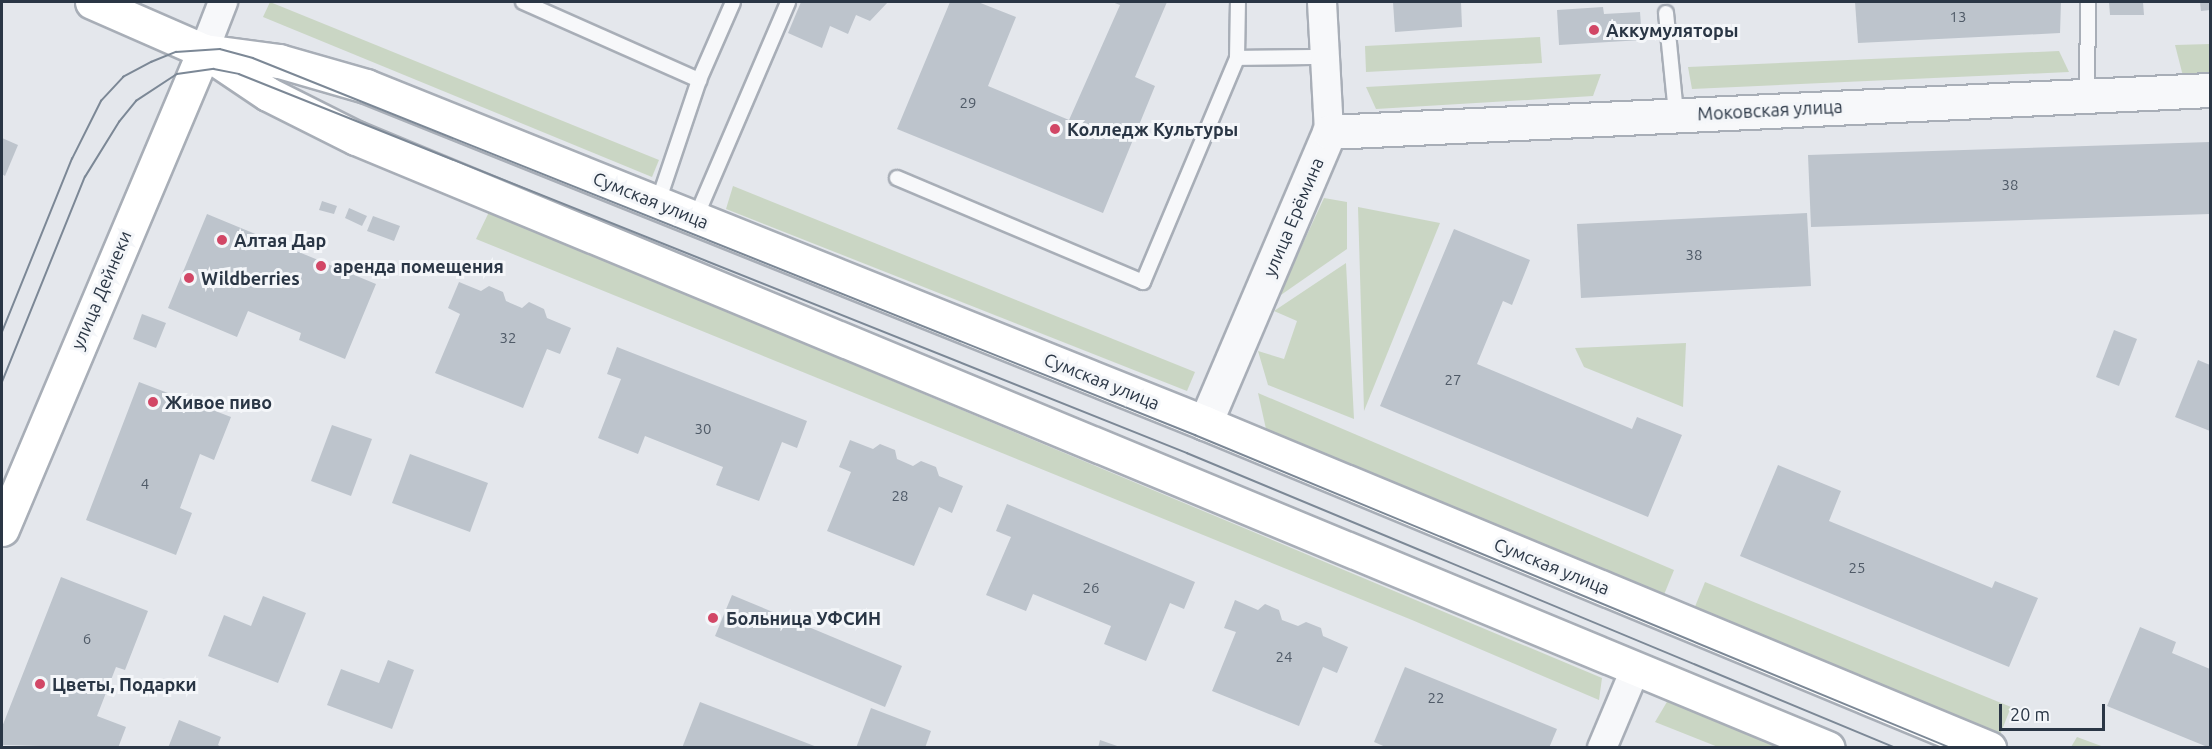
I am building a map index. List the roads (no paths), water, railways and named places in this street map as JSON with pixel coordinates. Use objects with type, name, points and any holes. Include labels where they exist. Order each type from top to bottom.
[{"type":"main road","name":"Сумская улица","points":[[92,2],[204,51],[268,94],[356,138],[1635,670],[1828,747]]},
{"type":"main road","name":"Сумская улица","points":[[204,51],[279,61],[366,86],[1205,423],[1989,747]]},
{"type":"main road","name":"улица Дейнеки","points":[[2,529],[204,51]]},
{"type":"street","points":[[204,51],[224,2]]},
{"type":"street","name":"улица Ерёмина","points":[[1205,423],[1329,132],[1322,2]]},
{"type":"street","name":"Моковская улица","points":[[1329,132],[2211,90]]},
{"type":"street","points":[[1602,747],[1635,670]]},
{"type":"lane","points":[[523,2],[699,80]]},
{"type":"lane","points":[[658,202],[699,80],[733,2]]},
{"type":"lane","points":[[696,217],[788,2]]},
{"type":"lane","points":[[897,178],[1143,282],[1237,58],[1238,2]]},
{"type":"lane","points":[[2087,95],[2088,2]]},
{"type":"lane","points":[[1666,13],[1676,114]]},
{"type":"lane","points":[[1237,58],[1325,57]]},
{"type":"tram line","points":[[2,332],[72,159],[101,101],[123,77],[151,62],[176,52],[220,49],[253,58],[1195,435],[1951,748]]},
{"type":"tram line","points":[[2,382],[85,177],[119,122],[136,101],[177,74],[214,69],[239,74],[1187,453],[1896,748]]},
{"type":"place","name":"Аккумуляторы","points":[[1594,30]]},
{"type":"place","name":"Колледж Культуры","points":[[1055,129]]},
{"type":"place","name":"Алтая Дар","points":[[222,240]]},
{"type":"place","name":"аренда помещения","points":[[321,266]]},
{"type":"place","name":"Wildberries","points":[[189,278]]},
{"type":"place","name":"Живое пиво","points":[[153,402]]},
{"type":"place","name":"Больница УФСИН","points":[[713,618]]},
{"type":"place","name":"Цветы, Подарки","points":[[40,684]]}]
